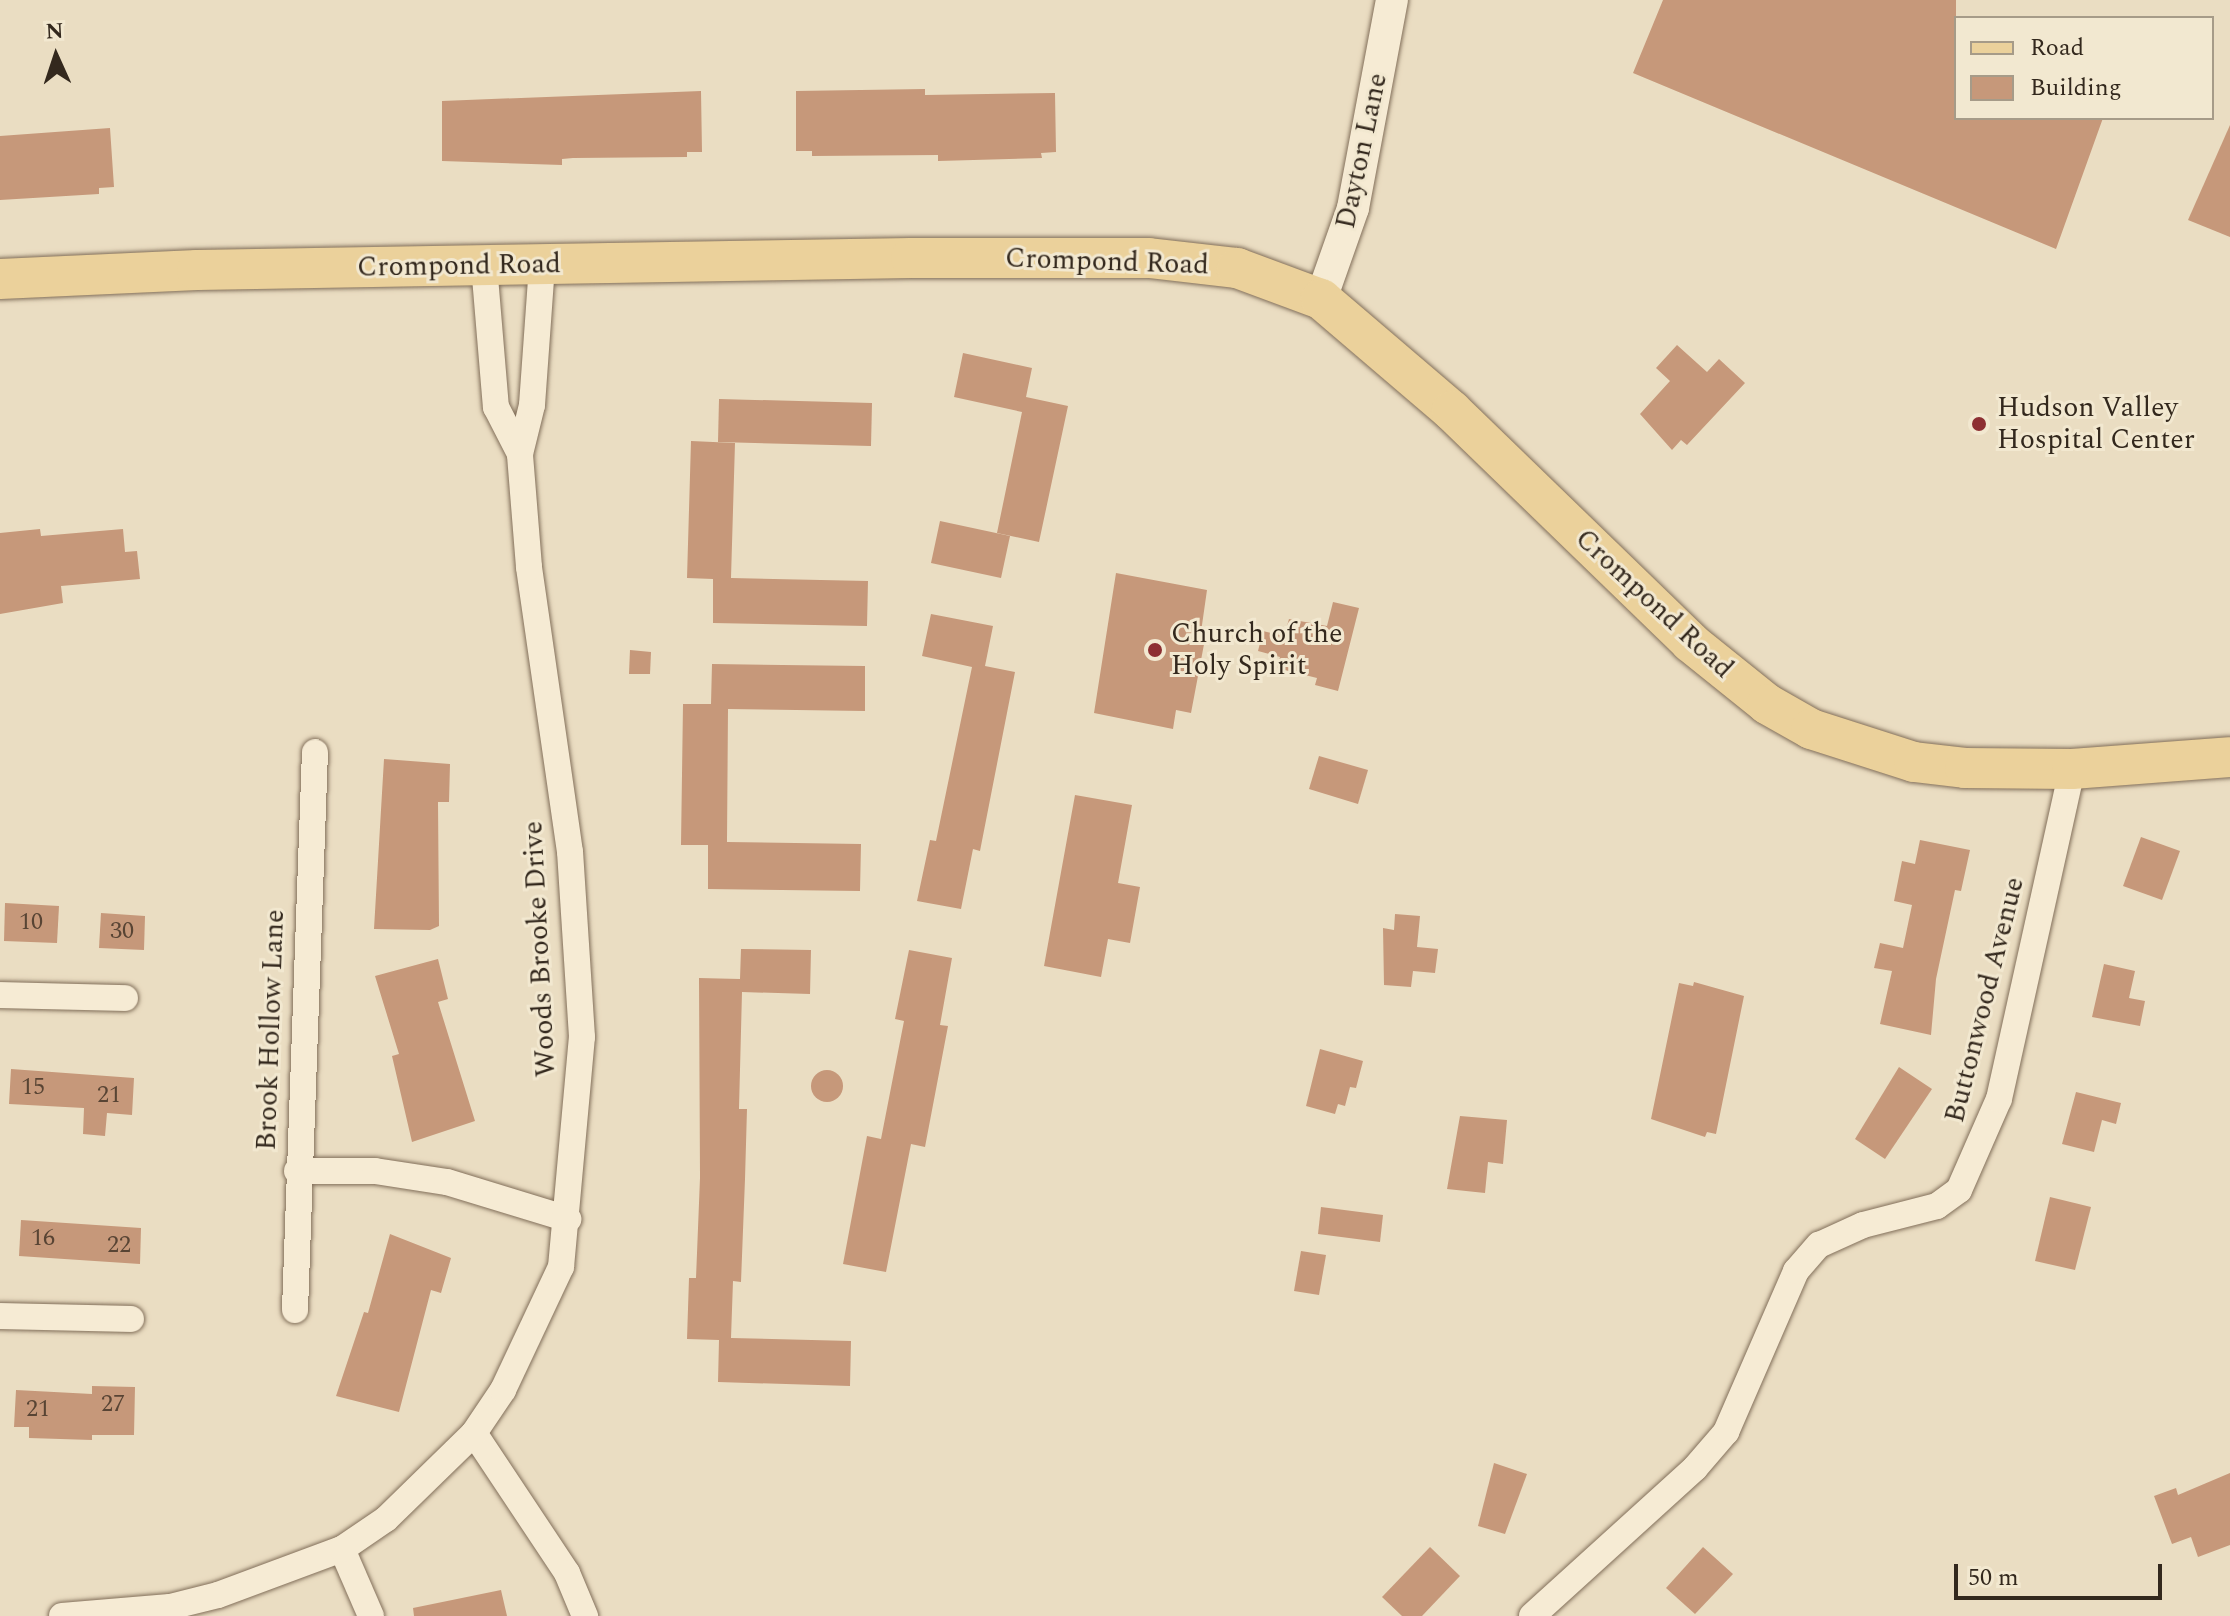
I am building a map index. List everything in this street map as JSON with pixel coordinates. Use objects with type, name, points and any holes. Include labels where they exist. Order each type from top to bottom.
[{"type":"main road","name":"Crompond Road","points":[[0,279],[484,265],[1149,258],[1237,268],[1321,299],[1452,411],[1690,642],[1767,704],[1811,729],[1914,762],[2072,769],[2230,757]]},
{"type":"street","name":"Dayton Lane","points":[[1321,299],[1353,208],[1392,0]]},
{"type":"street","name":"Woods Brooke Drive","points":[[62,1616],[215,1606],[342,1549],[386,1519],[474,1433],[503,1390],[539,1321],[561,1267],[568,1219],[582,1037],[576,911],[529,567],[520,454],[532,405],[542,264]]},
{"type":"street","name":"Woods Brooke Drive","points":[[484,265],[496,407],[520,454]]},
{"type":"street","name":"Brook Hollow Lane","points":[[295,1310],[297,1171],[315,752]]},
{"type":"street","name":"Buttonwood Avenue","points":[[1532,1616],[1695,1468],[1726,1432],[1796,1271],[1819,1245],[1863,1225],[1937,1206],[1959,1190],[1999,1099],[2072,769]]},
{"type":"street","points":[[0,995],[125,998]]},
{"type":"street","points":[[297,1171],[375,1171],[447,1182],[568,1219]]},
{"type":"street","points":[[0,1316],[131,1319]]},
{"type":"street","points":[[474,1433],[567,1573],[585,1616]]},
{"type":"street","points":[[342,1549],[371,1616]]},
{"type":"building","points":[[1663,0],[1956,0],[1954,120],[2102,120],[2056,249],[1633,73]]},
{"type":"building","points":[[925,89],[925,95],[1055,93],[1056,152],[1041,153],[1042,158],[938,161],[938,155],[812,156],[812,151],[796,151],[796,91]]},
{"type":"building","points":[[701,91],[702,152],[687,152],[687,157],[573,158],[562,159],[562,165],[442,161],[442,101]]},
{"type":"building","points":[[2230,125],[2230,237],[2188,220]]},
{"type":"building","points":[[110,128],[114,187],[99,188],[99,194],[0,200],[0,136]]},
{"type":"building","points":[[1677,345],[1707,372],[1719,359],[1745,383],[1687,445],[1681,440],[1672,450],[1640,414],[1670,381],[1656,368]]},
{"type":"building","points":[[963,353],[1032,368],[1026,397],[1068,406],[1039,542],[997,533],[1022,412],[954,397]]},
{"type":"building","points":[[719,399],[872,403],[871,446],[718,442]]},
{"type":"building","points":[[691,441],[735,443],[731,578],[868,581],[867,626],[713,623],[713,579],[687,578]]},
{"type":"building","points":[[940,521],[1010,536],[1001,578],[931,563]]},
{"type":"building","points":[[40,529],[41,536],[123,529],[125,552],[137,551],[140,579],[61,586],[63,603],[0,614],[0,533]]},
{"type":"building","name":"Church of the Holy Spirit","points":[[1116,573],[1207,590],[1200,639],[1205,639],[1191,713],[1176,710],[1173,729],[1094,713]]},
{"type":"building","points":[[1333,602],[1359,608],[1338,691],[1315,685],[1317,678],[1277,668],[1280,657],[1258,651],[1263,631],[1284,636],[1289,619],[1327,626]]},
{"type":"building","points":[[931,614],[993,626],[985,666],[1015,672],[980,851],[973,849],[961,909],[917,901],[930,840],[936,841],[972,667],[922,656]]},
{"type":"building","points":[[630,650],[651,652],[650,674],[629,674]]},
{"type":"building","points":[[712,664],[865,666],[865,711],[728,709],[727,842],[861,844],[860,891],[708,889],[708,845],[681,845],[683,704],[711,704]]},
{"type":"building","points":[[1319,756],[1368,770],[1358,804],[1309,789]]},
{"type":"building","points":[[384,759],[450,764],[449,802],[438,802],[439,926],[430,930],[374,929]]},
{"type":"building","points":[[1075,795],[1132,805],[1118,883],[1140,887],[1130,943],[1108,939],[1101,977],[1044,966]]},
{"type":"building","points":[[2141,837],[2180,851],[2162,900],[2123,886]]},
{"type":"building","points":[[1920,840],[1970,850],[1961,891],[1955,890],[1936,979],[1931,1035],[1880,1024],[1892,971],[1874,968],[1880,943],[1903,948],[1912,905],[1894,901],[1902,861],[1915,864]]},
{"type":"building","points":[[5,903],[59,906],[57,943],[4,941]]},
{"type":"building","points":[[101,913],[145,916],[144,950],[99,948]]},
{"type":"building","points":[[1395,914],[1420,916],[1417,947],[1438,949],[1435,973],[1413,971],[1411,987],[1384,985],[1383,928],[1394,930]]},
{"type":"building","points":[[741,949],[811,950],[810,994],[742,992],[739,1109],[747,1109],[745,1179],[741,1282],[733,1281],[731,1338],[851,1341],[850,1386],[718,1382],[719,1340],[687,1339],[689,1278],[696,1278],[700,1178],[699,978],[740,979]]},
{"type":"building","points":[[909,950],[952,958],[940,1025],[948,1026],[925,1147],[911,1144],[886,1272],[843,1264],[867,1136],[881,1139],[904,1021],[895,1019]]},
{"type":"building","points":[[438,959],[448,999],[438,1002],[475,1121],[412,1142],[392,1056],[399,1054],[375,976]]},
{"type":"building","points":[[2104,964],[2135,971],[2129,998],[2145,1001],[2140,1026],[2092,1017]]},
{"type":"building","points":[[1694,982],[1744,996],[1716,1134],[1707,1132],[1705,1137],[1651,1119],[1679,983],[1693,986]]},
{"type":"building","points":[[1320,1049],[1363,1061],[1356,1088],[1350,1087],[1345,1106],[1338,1104],[1335,1114],[1306,1106]]},
{"type":"building","points":[[1899,1067],[1932,1089],[1885,1159],[1855,1139]]},
{"type":"building","points":[[11,1069],[134,1078],[132,1115],[107,1113],[105,1136],[83,1134],[84,1108],[9,1104]]},
{"type":"building","points":[[827,1070],[838,1075],[843,1086],[838,1097],[827,1102],[816,1097],[811,1086],[816,1075]]},
{"type":"building","points":[[2076,1092],[2121,1103],[2116,1124],[2102,1120],[2094,1152],[2062,1144]]},
{"type":"building","points":[[1460,1116],[1507,1120],[1503,1164],[1488,1162],[1485,1193],[1447,1189]]},
{"type":"building","points":[[2050,1197],[2091,1207],[2075,1270],[2035,1261]]},
{"type":"building","points":[[1321,1207],[1383,1215],[1380,1242],[1318,1234]]},
{"type":"building","points":[[21,1220],[141,1228],[140,1264],[19,1256]]},
{"type":"building","points":[[390,1234],[451,1258],[441,1293],[431,1290],[399,1412],[336,1396],[364,1312],[368,1313]]},
{"type":"building","points":[[1301,1251],[1326,1255],[1319,1295],[1294,1291]]},
{"type":"building","points":[[92,1386],[135,1387],[134,1435],[92,1435],[92,1440],[29,1438],[29,1427],[14,1427],[16,1390],[92,1394]]},
{"type":"building","points":[[1494,1463],[1527,1474],[1505,1534],[1478,1526]]},
{"type":"building","points":[[2230,1473],[2230,1545],[2198,1557],[2191,1537],[2172,1544],[2154,1496],[2176,1488],[2178,1495]]},
{"type":"building","points":[[1430,1547],[1460,1576],[1422,1616],[1402,1616],[1382,1597]]},
{"type":"building","points":[[1703,1547],[1733,1574],[1695,1614],[1666,1588]]},
{"type":"building","points":[[501,1590],[507,1616],[414,1616],[413,1608]]},
{"type":"place","name":"Hudson Valley Hospital Center","points":[[1979,424]]},
{"type":"place","name":"Church of the Holy Spirit","points":[[1155,650]]}]
